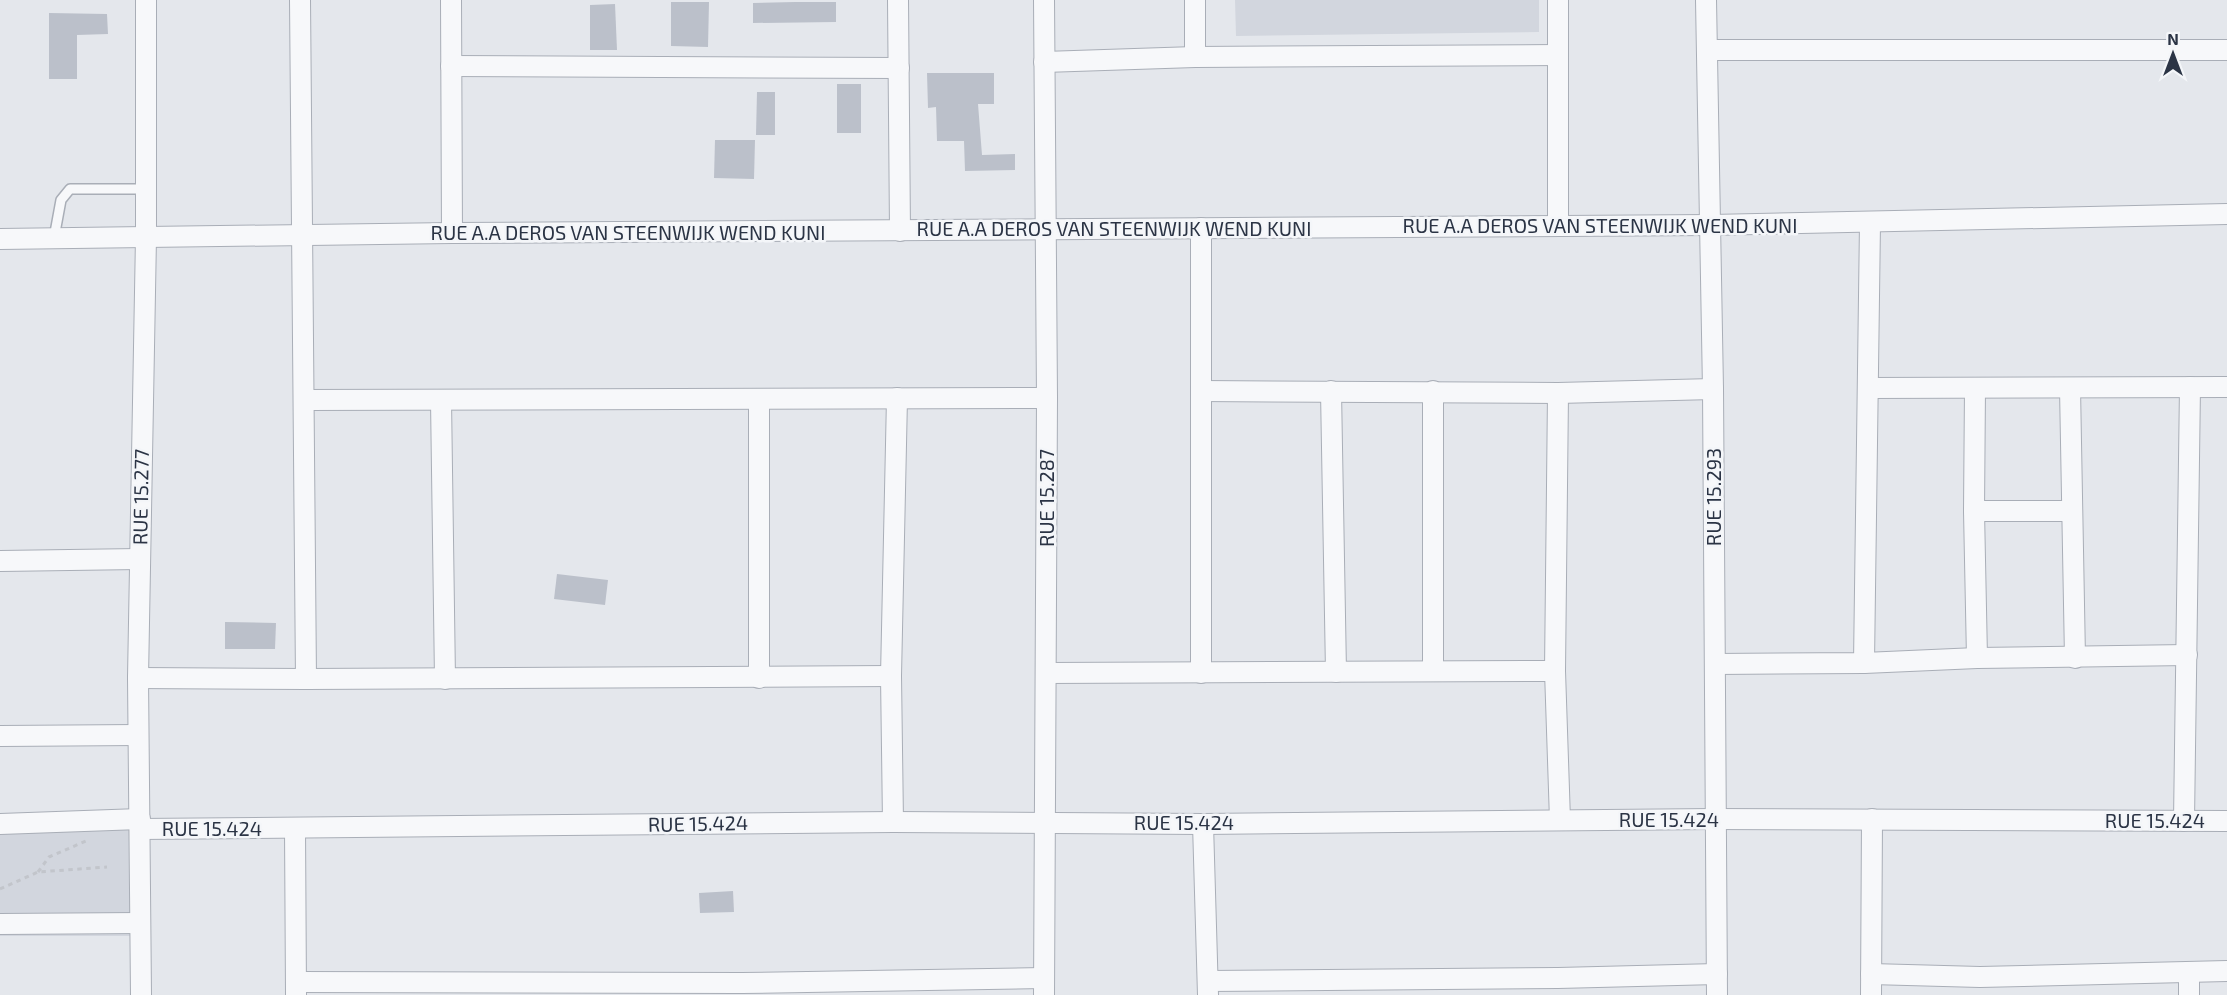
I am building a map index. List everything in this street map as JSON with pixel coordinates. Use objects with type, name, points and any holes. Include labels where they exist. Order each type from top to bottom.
[{"type":"street","name":"RUE 15.277","points":[[141,995],[138,678],[146,237],[146,0]]},
{"type":"street","points":[[300,0],[306,679]]},
{"type":"street","points":[[450,0],[452,233]]},
{"type":"street","points":[[898,0],[900,231]]},
{"type":"street","name":"RUE 15.287","points":[[1043,986],[1047,673],[1044,0]]},
{"type":"street","points":[[1195,0],[1195,57]]},
{"type":"street","points":[[1558,0],[1558,226]]},
{"type":"street","name":"RUE 15.293","points":[[1706,0],[1713,389],[1714,819],[1717,995]]},
{"type":"street","points":[[1708,50],[2227,50]]},
{"type":"street","points":[[1044,62],[1195,57],[1558,55]]},
{"type":"street","points":[[451,66],[899,68]]},
{"type":"street","name":"RUE A.A DEROS VAN STEENWIJK WEND KUNI","points":[[0,239],[452,233],[1711,225],[2227,214]]},
{"type":"street","points":[[1864,663],[1870,223]]},
{"type":"street","points":[[1201,228],[1201,673]]},
{"type":"street","points":[[2184,821],[2190,387]]},
{"type":"street","points":[[1868,388],[2227,387]]},
{"type":"street","points":[[2070,388],[2075,658]]},
{"type":"street","points":[[1201,391],[1558,393],[1713,389]]},
{"type":"street","points":[[1975,389],[1974,511],[1977,658]]},
{"type":"street","points":[[1331,391],[1336,672]]},
{"type":"street","points":[[1433,391],[1433,670]]},
{"type":"street","points":[[1558,393],[1556,671],[1560,820]]},
{"type":"street","points":[[893,822],[891,676],[897,398]]},
{"type":"street","points":[[304,400],[1047,398]]},
{"type":"street","points":[[759,399],[759,678]]},
{"type":"street","points":[[441,400],[445,679]]},
{"type":"street","points":[[1974,511],[2072,511]]},
{"type":"street","points":[[0,561],[140,560]]},
{"type":"street","points":[[1715,664],[1864,663],[1977,658],[2187,655]]},
{"type":"street","points":[[1047,673],[1556,671]]},
{"type":"street","points":[[138,678],[445,679],[891,676]]},
{"type":"street","points":[[0,736],[138,735]]},
{"type":"street","name":"RUE 15.424","points":[[0,824],[140,824],[294,829],[893,822],[1203,824],[1714,819],[2227,821]]},
{"type":"street","points":[[1871,995],[1872,819]]},
{"type":"street","points":[[1203,824],[1208,988],[1558,986],[1717,974]]},
{"type":"street","points":[[294,829],[296,988],[742,989],[1043,986]]},
{"type":"street","points":[[0,924],[140,923]]},
{"type":"street","points":[[1871,974],[1980,986],[2074,985],[2189,972],[2227,971]]},
{"type":"street","points":[[2189,972],[2189,995]]},
{"type":"lane","points":[[54,238],[61,200],[70,189],[146,189]]},
{"type":"path","points":[[38,872],[49,857],[91,838]]},
{"type":"path","points":[[0,889],[38,872],[107,867]]},
{"type":"shaded area","points":[[1235,0],[1539,0],[1539,32],[1236,36]]},
{"type":"shaded area","points":[[130,829],[131,936],[0,936],[0,831]]},
{"type":"building","points":[[671,2],[709,2],[708,47],[671,46]]},
{"type":"building","points":[[836,2],[836,22],[753,23],[753,3]]},
{"type":"building","points":[[615,4],[617,50],[590,50],[590,5]]},
{"type":"building","points":[[49,13],[107,14],[108,34],[77,35],[77,79],[49,79]]},
{"type":"building","points":[[927,73],[994,73],[994,104],[978,104],[982,155],[1015,154],[1015,170],[965,171],[964,141],[937,141],[936,107],[928,108]]},
{"type":"building","points":[[837,84],[861,84],[861,133],[837,133]]},
{"type":"building","points":[[757,92],[775,92],[775,135],[756,135]]},
{"type":"building","points":[[715,140],[755,140],[754,179],[714,178]]},
{"type":"building","points":[[557,574],[608,580],[605,605],[554,599]]},
{"type":"building","points":[[225,622],[276,623],[275,649],[225,649]]},
{"type":"building","points":[[733,891],[734,912],[700,913],[699,893]]}]
